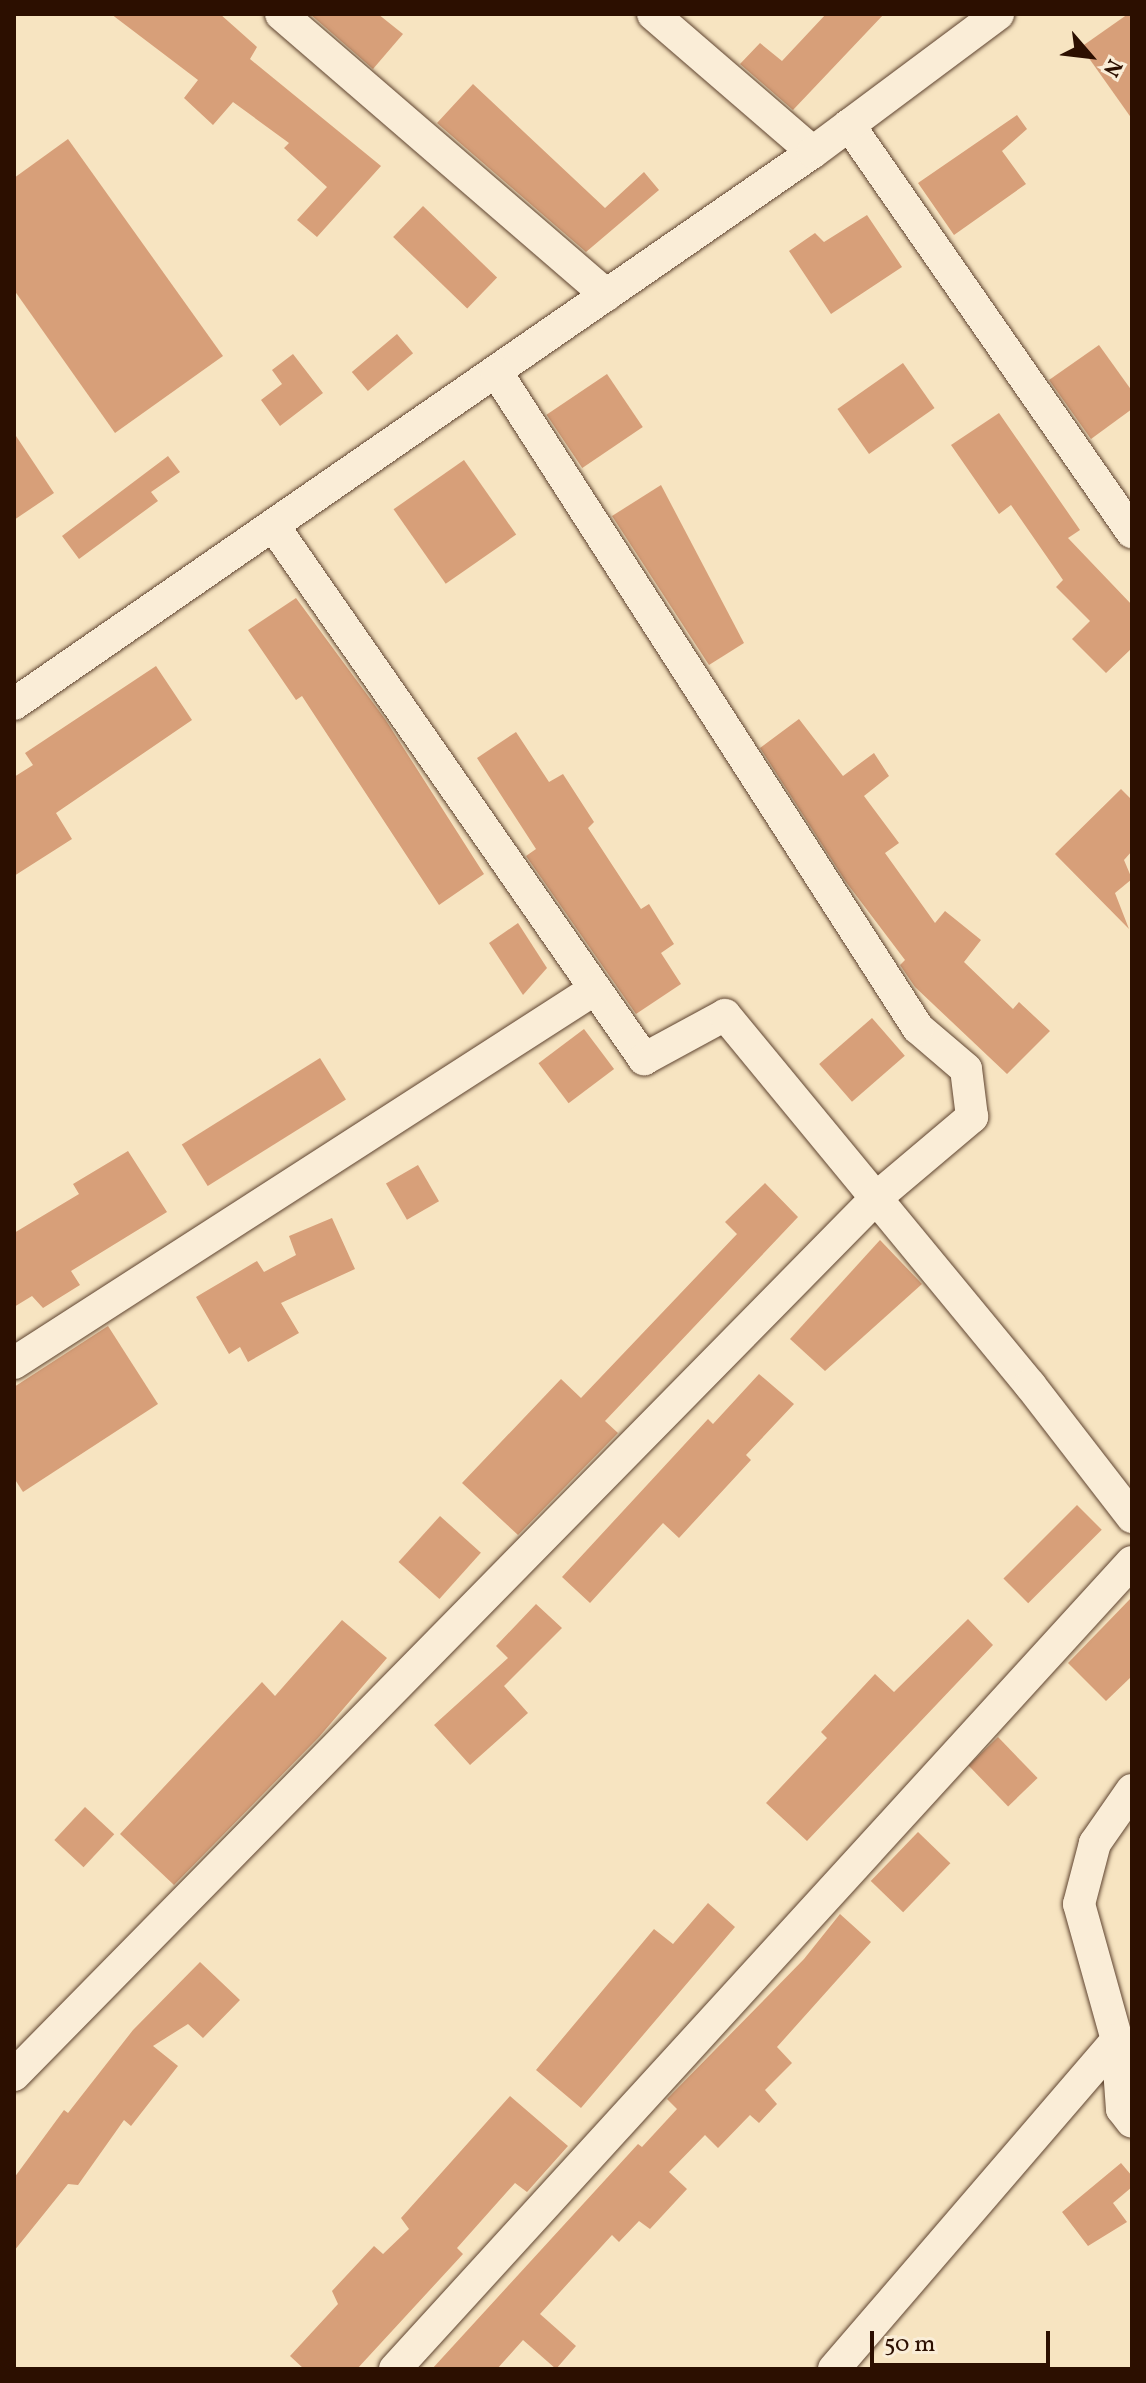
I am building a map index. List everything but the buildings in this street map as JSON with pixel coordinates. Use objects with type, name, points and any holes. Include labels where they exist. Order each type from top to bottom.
[{"type":"street","points":[[281,14],[607,295]]},
{"type":"street","points":[[653,14],[813,152]]},
{"type":"street","points":[[14,704],[275,528],[813,152],[998,14]]},
{"type":"street","points":[[849,125],[1132,532]]},
{"type":"street","points":[[14,2075],[876,1198],[972,1117],[966,1069],[918,1028],[497,373]]},
{"type":"street","points":[[275,528],[644,1059],[725,1015],[1132,1517]]},
{"type":"street","points":[[14,1363],[595,989]]},
{"type":"street","points":[[395,2369],[1132,1562]]},
{"type":"street","points":[[1132,1790],[1095,1843],[1079,1904],[1117,2040],[1122,2109],[1132,2122]]},
{"type":"street","points":[[834,2369],[1117,2040]]}]
